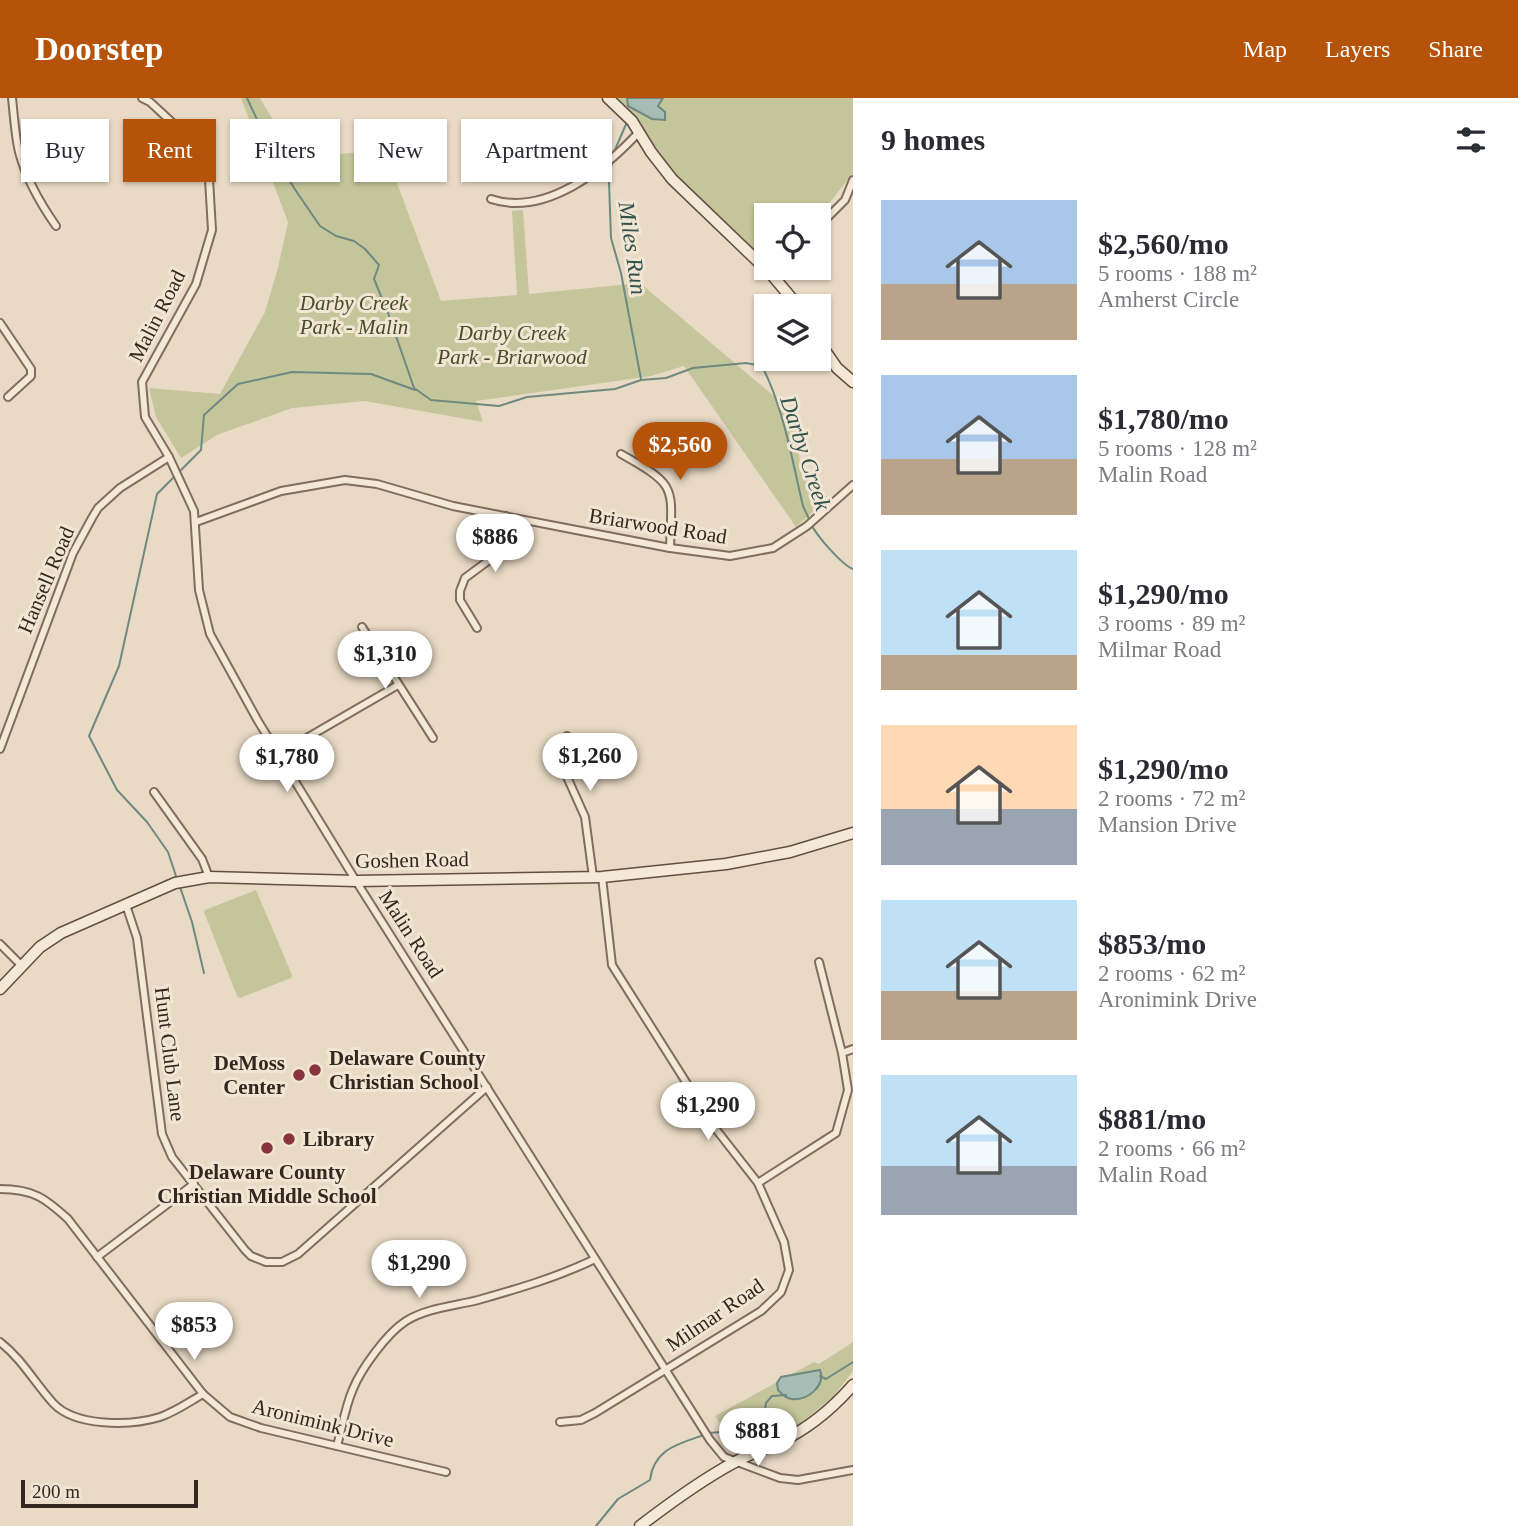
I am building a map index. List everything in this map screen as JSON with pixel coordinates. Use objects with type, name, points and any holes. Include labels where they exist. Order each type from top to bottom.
[{"type":"street","points":[[12,98],[19,152],[26,173],[56,226]]},
{"type":"street","name":"Malin Road","points":[[142,98],[176,126],[195,152],[209,179],[212,230],[196,284],[142,382],[145,417],[169,457],[189,499],[196,522],[199,590],[210,634],[258,721],[356,881],[706,1434],[724,1457],[771,1476],[798,1480],[853,1470]]},
{"type":"street","points":[[608,98],[622,110],[672,179],[754,252]]},
{"type":"street","points":[[491,199],[500,202],[518,201],[544,199],[561,194],[624,149],[639,132]]},
{"type":"street","points":[[831,214],[845,200],[853,180]]},
{"type":"street","points":[[1,327],[29,362],[32,373],[8,397]]},
{"type":"street","points":[[831,359],[853,382]]},
{"type":"street","points":[[621,454],[659,477],[668,487],[673,507],[670,548]]},
{"type":"street","name":"Hansell Road","points":[[0,749],[72,553],[92,518],[98,508],[120,488],[169,457]]},
{"type":"street","name":"Briarwood Road","points":[[196,522],[281,491],[345,480],[377,484],[453,506],[670,548],[730,556],[773,548],[807,526],[853,485]]},
{"type":"street","points":[[477,628],[460,600],[460,591],[466,578],[496,555],[506,516]]},
{"type":"street","points":[[362,627],[433,738]]},
{"type":"street","points":[[279,754],[398,685]]},
{"type":"street","name":"Milmar Road","points":[[560,1422],[580,1420],[595,1413],[761,1311],[781,1292],[789,1266],[784,1242],[758,1183],[715,1128],[612,965],[585,817],[563,768],[562,757],[567,736]]},
{"type":"street","points":[[154,792],[202,859],[209,877]]},
{"type":"street","name":"Goshen Road","points":[[0,989],[40,947],[61,933],[178,883],[209,877],[356,881],[597,877],[726,864],[797,850],[853,833]]},
{"type":"street","name":"Hunt Club Lane","points":[[126,905],[137,938],[162,1134],[172,1157],[251,1256],[266,1262],[282,1262],[298,1254],[488,1087]]},
{"type":"street","points":[[0,944],[21,965]]},
{"type":"street","points":[[758,1183],[836,1133],[848,1090],[820,961]]},
{"type":"street","points":[[842,1053],[853,1049]]},
{"type":"street","points":[[97,1257],[194,1184]]},
{"type":"street","name":"Aronimink Drive","points":[[0,1189],[15,1189],[44,1197],[68,1219],[202,1394],[230,1417],[261,1428],[446,1472]]},
{"type":"street","points":[[337,1446],[352,1391],[360,1375],[370,1359],[405,1322],[431,1310],[478,1300],[571,1270],[595,1259]]},
{"type":"street","points":[[0,1342],[28,1369],[54,1405],[68,1414],[91,1420],[139,1422],[162,1416],[202,1394]]},
{"type":"street","points":[[640,1526],[686,1492],[735,1462],[782,1441],[806,1426],[840,1401],[853,1385]]},
{"type":"green space","points":[[241,98],[260,98],[272,119],[249,119]]},
{"type":"green space","points":[[605,98],[853,98],[853,173],[829,203],[754,203],[754,258],[687,194],[639,132]]},
{"type":"green space","points":[[354,153],[354,182],[397,182],[441,301],[517,295],[512,211],[523,210],[529,294],[640,283],[794,413],[800,463],[828,498],[796,527],[684,366],[651,376],[476,401],[483,422],[365,401],[292,408],[217,435],[181,458],[156,417],[149,388],[220,394],[265,312],[288,222],[273,182],[340,182],[340,154]]},
{"type":"green space","points":[[256,890],[292,975],[291,978],[240,998],[204,912]]},
{"type":"green space","points":[[853,1342],[853,1371],[833,1397],[790,1432],[739,1452],[715,1416],[814,1362],[819,1364]]},
{"type":"water","points":[[627,98],[663,98],[658,106],[665,112],[665,120],[652,119],[628,106]]},
{"type":"water","points":[[820,1370],[818,1386],[809,1395],[790,1399],[778,1390],[777,1383],[781,1377]]},
{"type":"waterway","name":"Darby Creek","points":[[247,98],[267,141],[320,226],[336,236],[354,241],[379,265],[374,279],[414,388],[431,400],[499,406],[527,397],[615,389],[641,380],[666,378],[693,368],[746,363],[762,366],[782,417],[803,506],[809,519]]},
{"type":"waterway","name":"Miles Run","points":[[614,152],[627,122]]},
{"type":"waterway","name":"Miles Run","points":[[609,182],[611,238],[621,273],[641,379]]},
{"type":"waterway","points":[[178,473],[201,450],[204,415],[238,384],[292,372],[371,374],[415,390]]},
{"type":"waterway","points":[[174,477],[157,494],[119,666],[89,736],[117,790],[147,822],[168,852],[177,879]]},
{"type":"waterway","name":"Darby Creek","points":[[811,524],[842,562],[853,569]]},
{"type":"waterway","points":[[180,887],[192,922],[204,973]]},
{"type":"waterway","points":[[820,1376],[826,1379],[853,1362]]},
{"type":"waterway","points":[[709,1433],[733,1431],[765,1410],[766,1403],[772,1396],[786,1395]]},
{"type":"waterway","points":[[596,1526],[618,1499],[650,1480],[656,1461],[669,1449],[704,1435]]},
{"type":"place","name":"Delaware County Christian School","points":[[315,1070]]},
{"type":"place","name":"DeMoss Center","points":[[299,1075]]},
{"type":"place","name":"Library","points":[[289,1139]]},
{"type":"place","name":"Delaware County Christian Middle School","points":[[267,1148]]},
{"type":"park label","name":"Darby Creek Park - Malin","points":[[354,315]]},
{"type":"park label","name":"Darby Creek Park - Briarwood","points":[[512,345]]}]
